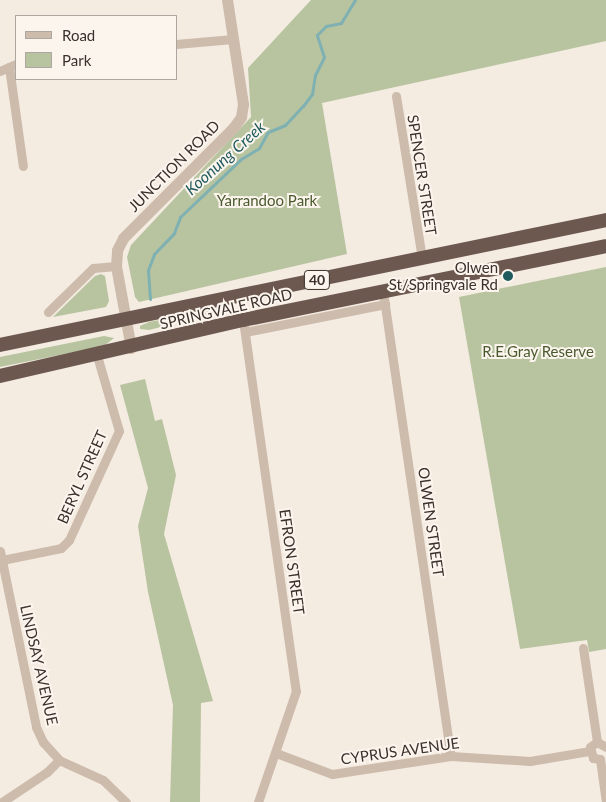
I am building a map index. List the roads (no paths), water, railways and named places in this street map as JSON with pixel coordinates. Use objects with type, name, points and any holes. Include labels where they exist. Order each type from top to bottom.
[{"type":"highway","name":"SPRINGVALE ROAD","points":[[0,345],[606,220]]},
{"type":"highway","name":"SPRINGVALE ROAD","points":[[0,376],[384,298],[606,246]]},
{"type":"street","name":"JUNCTION ROAD","points":[[131,348],[116,266],[123,238],[233,128],[241,116],[243,104],[227,0]]},
{"type":"street","points":[[178,44],[233,40]]},
{"type":"street","points":[[8,67],[22,166]]},
{"type":"street","name":"SPENCER STREET","points":[[396,96],[422,258]]},
{"type":"street","points":[[48,312],[93,268],[116,266]]},
{"type":"street","name":"OLWEN STREET","points":[[384,298],[451,756]]},
{"type":"street","name":"EFRON STREET","points":[[244,326],[296,680],[295,700],[258,802]]},
{"type":"street","name":"BERYL STREET","points":[[1,555],[61,548],[69,540],[119,431],[97,356]]},
{"type":"street","name":"LINDSAY AVENUE","points":[[1,555],[36,727],[43,742],[59,760],[104,780],[126,802]]},
{"type":"street","points":[[584,648],[597,742],[590,752],[593,758],[603,757],[606,802]]},
{"type":"street","points":[[597,742],[606,747]]},
{"type":"street","name":"CYPRUS AVENUE","points":[[276,753],[332,774],[451,756],[530,761],[590,752]]},
{"type":"street","points":[[2,802],[47,772],[59,760]]},
{"type":"waterway","name":"Koonung Creek","points":[[150,299],[148,270],[154,254],[174,233],[180,217],[241,159],[259,148],[268,132],[285,125],[303,106],[312,94],[315,75],[324,57],[317,35],[326,26],[341,23],[355,0]]},
{"type":"place","name":"Olwen St/Springvale Rd","points":[[508,276]]},
{"type":"park label","name":"Yarrandoo Park","points":[[267,201]]},
{"type":"park label","name":"R.E.Gray Reserve","points":[[538,352]]}]
